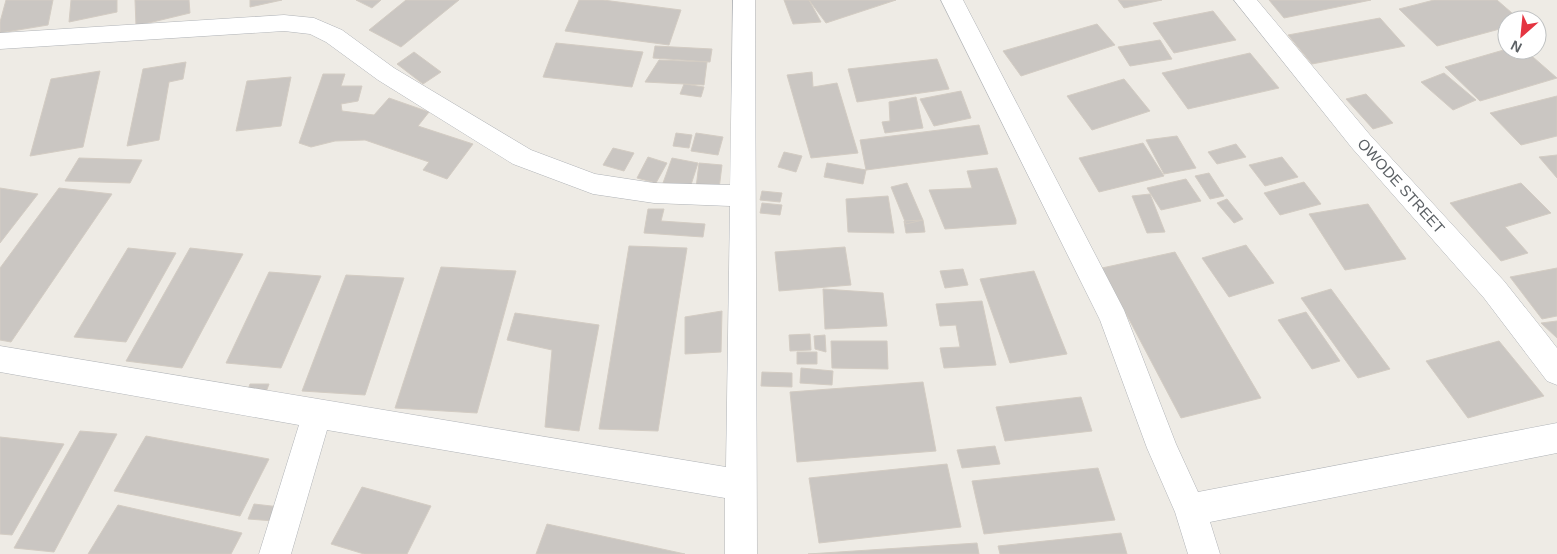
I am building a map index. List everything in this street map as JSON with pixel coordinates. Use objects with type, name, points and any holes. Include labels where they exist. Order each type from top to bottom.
[{"type":"street","points":[[741,554],[744,0]]},
{"type":"street","points":[[952,0],[1114,319],[1162,448],[1190,510],[1204,554]]},
{"type":"street","name":"OWODE STREET","points":[[1245,0],[1377,160],[1468,260],[1535,338],[1557,372]]},
{"type":"street","points":[[0,41],[284,23],[314,26],[334,36],[386,74],[522,157],[593,184],[654,193],[743,196]]},
{"type":"street","points":[[0,359],[740,485]]},
{"type":"street","points":[[275,554],[317,414]]},
{"type":"street","points":[[1190,510],[1557,438]]},
{"type":"building","points":[[6,0],[53,0],[48,25],[0,33],[0,22]]},
{"type":"building","points":[[71,0],[117,0],[117,12],[69,22]]},
{"type":"building","points":[[135,0],[189,0],[190,13],[136,26]]},
{"type":"building","points":[[250,0],[282,0],[250,7]]},
{"type":"building","points":[[356,0],[381,0],[372,8]]},
{"type":"building","points":[[406,0],[459,0],[401,47],[369,30]]},
{"type":"building","points":[[579,0],[603,0],[681,10],[669,45],[565,31]]},
{"type":"building","points":[[784,0],[809,0],[821,22],[793,24]]},
{"type":"building","points":[[809,0],[896,0],[826,23]]},
{"type":"building","points":[[1118,0],[1162,0],[1124,8]]},
{"type":"building","points":[[1269,0],[1371,0],[1284,18]]},
{"type":"building","points":[[1434,0],[1497,0],[1508,10],[1497,10],[1497,30],[1437,46],[1399,9]]},
{"type":"building","points":[[1213,11],[1236,40],[1174,53],[1153,23]]},
{"type":"building","points":[[1380,18],[1405,46],[1312,64],[1288,35]]},
{"type":"building","points":[[1097,24],[1115,45],[1021,76],[1003,51]]},
{"type":"building","points":[[1160,40],[1172,59],[1130,66],[1118,47]]},
{"type":"building","points":[[556,43],[643,52],[632,87],[543,77]]},
{"type":"building","points":[[655,46],[712,49],[710,62],[653,58]]},
{"type":"building","points":[[414,52],[441,72],[423,84],[397,64]]},
{"type":"building","points":[[1497,52],[1497,60],[1536,60],[1557,78],[1480,101],[1445,67]]},
{"type":"building","points":[[1250,53],[1279,88],[1188,109],[1162,73]]},
{"type":"building","points":[[937,59],[949,89],[857,102],[848,69]]},
{"type":"building","points":[[659,60],[707,62],[704,85],[645,82]]},
{"type":"building","points":[[186,62],[183,79],[169,82],[159,140],[127,146],[143,69]]},
{"type":"building","points":[[100,71],[83,147],[30,156],[51,79]]},
{"type":"building","points":[[812,72],[813,87],[837,83],[858,153],[811,158],[787,75]]},
{"type":"building","points":[[1444,73],[1476,100],[1453,110],[1421,82]]},
{"type":"building","points":[[323,74],[345,74],[341,86],[362,86],[358,101],[341,104],[342,111],[374,115],[389,98],[429,112],[418,126],[473,144],[447,179],[423,170],[429,162],[365,140],[335,141],[311,147],[299,143]]},
{"type":"building","points":[[291,77],[281,126],[236,131],[247,81]]},
{"type":"building","points":[[1124,79],[1150,111],[1092,130],[1067,96]]},
{"type":"building","points":[[684,84],[704,87],[701,97],[680,94]]},
{"type":"building","points":[[961,91],[971,118],[934,126],[920,99]]},
{"type":"building","points":[[1366,94],[1393,123],[1373,129],[1346,99]]},
{"type":"building","points":[[1557,96],[1557,136],[1521,145],[1490,113]]},
{"type":"building","points":[[916,97],[923,128],[885,133],[882,122],[890,121],[889,102]]},
{"type":"building","points":[[979,125],[988,154],[866,170],[860,140]]},
{"type":"building","points":[[676,133],[692,135],[689,148],[673,146]]},
{"type":"building","points":[[696,133],[723,137],[718,155],[691,151]]},
{"type":"building","points":[[1177,136],[1196,168],[1164,174],[1146,140]]},
{"type":"building","points":[[1143,143],[1164,176],[1099,192],[1079,158]]},
{"type":"building","points":[[1236,144],[1246,157],[1217,164],[1208,152]]},
{"type":"building","points":[[613,148],[634,153],[624,171],[603,165]]},
{"type":"building","points":[[784,152],[802,156],[796,172],[778,167]]},
{"type":"building","points":[[1557,155],[1557,178],[1539,157]]},
{"type":"building","points":[[648,157],[667,163],[656,183],[637,178]]},
{"type":"building","points":[[1282,157],[1298,177],[1265,186],[1249,165]]},
{"type":"building","points":[[79,158],[142,160],[130,183],[65,181]]},
{"type":"building","points":[[672,158],[698,163],[690,188],[663,183]]},
{"type":"building","points":[[699,163],[722,165],[719,189],[696,188]]},
{"type":"building","points":[[827,163],[866,170],[863,184],[824,177]]},
{"type":"building","points":[[997,168],[1016,224],[945,229],[929,190],[972,188],[967,171]]},
{"type":"building","points":[[1209,173],[1224,196],[1210,199],[1195,176]]},
{"type":"building","points":[[1186,179],[1201,201],[1161,210],[1147,188]]},
{"type":"building","points":[[1304,182],[1321,204],[1280,215],[1264,193]]},
{"type":"building","points":[[907,183],[923,220],[906,224],[891,187]]},
{"type":"building","points":[[1521,183],[1551,213],[1505,227],[1528,253],[1501,261],[1450,203]]},
{"type":"building","points":[[0,188],[38,194],[0,243]]},
{"type":"building","points":[[59,188],[112,194],[11,342],[0,340],[0,268]]},
{"type":"building","points":[[762,191],[782,193],[780,202],[760,200]]},
{"type":"building","points":[[1150,194],[1165,232],[1147,233],[1132,196]]},
{"type":"building","points":[[888,196],[894,233],[848,232],[846,199]]},
{"type":"building","points":[[1227,199],[1243,219],[1234,223],[1217,203]]},
{"type":"building","points":[[762,203],[782,205],[780,215],[760,213]]},
{"type":"building","points":[[1368,204],[1406,259],[1345,270],[1309,214]]},
{"type":"building","points":[[648,209],[664,209],[661,221],[705,224],[703,237],[644,233]]},
{"type":"building","points":[[923,220],[925,232],[906,233],[904,221]]},
{"type":"building","points":[[1246,245],[1274,283],[1229,297],[1202,258]]},
{"type":"building","points":[[629,246],[687,248],[658,431],[599,429]]},
{"type":"building","points":[[845,247],[851,285],[779,291],[775,252]]},
{"type":"building","points":[[128,248],[176,253],[126,342],[74,337]]},
{"type":"building","points":[[190,248],[243,254],[182,368],[126,361]]},
{"type":"building","points":[[1175,252],[1261,398],[1181,418],[1102,268]]},
{"type":"building","points":[[441,267],[516,271],[477,413],[395,408]]},
{"type":"building","points":[[1557,268],[1557,316],[1542,319],[1510,277]]},
{"type":"building","points":[[963,269],[968,285],[945,288],[940,271]]},
{"type":"building","points":[[1034,271],[1067,354],[1010,363],[980,279]]},
{"type":"building","points":[[269,272],[321,276],[281,368],[226,363]]},
{"type":"building","points":[[346,275],[404,278],[365,395],[302,391]]},
{"type":"building","points":[[823,289],[883,293],[887,326],[825,329]]},
{"type":"building","points":[[1331,289],[1390,369],[1358,378],[1301,298]]},
{"type":"building","points":[[982,301],[996,365],[944,368],[940,348],[960,347],[956,325],[940,326],[936,304]]},
{"type":"building","points":[[722,311],[721,352],[685,354],[685,317]]},
{"type":"building","points":[[1306,312],[1340,361],[1312,369],[1278,320]]},
{"type":"building","points":[[515,313],[599,325],[579,431],[545,427],[552,350],[507,340]]},
{"type":"building","points":[[1557,321],[1557,338],[1541,323]]},
{"type":"building","points":[[810,334],[811,350],[790,351],[789,335]]},
{"type":"building","points":[[825,335],[826,352],[815,349],[814,336]]},
{"type":"building","points":[[831,341],[887,341],[888,369],[832,368]]},
{"type":"building","points":[[1499,341],[1544,396],[1468,418],[1426,361]]},
{"type":"building","points":[[797,352],[817,352],[817,364],[797,364]]},
{"type":"building","points":[[801,368],[833,371],[832,385],[800,383]]},
{"type":"building","points":[[762,372],[792,373],[792,387],[761,386]]},
{"type":"building","points":[[923,382],[936,451],[797,462],[790,392]]},
{"type":"building","points":[[250,384],[269,384],[262,403],[243,403]]},
{"type":"building","points":[[1081,397],[1092,431],[1005,441],[996,407]]},
{"type":"building","points":[[80,431],[117,434],[54,552],[14,548]]},
{"type":"building","points":[[146,436],[269,459],[240,516],[114,491]]},
{"type":"building","points":[[0,437],[64,444],[12,535],[0,534]]},
{"type":"building","points":[[995,446],[1000,464],[962,468],[957,450]]},
{"type":"building","points":[[947,464],[961,527],[819,543],[809,478]]},
{"type":"building","points":[[1098,468],[1115,520],[984,534],[972,481]]},
{"type":"building","points":[[362,487],[431,506],[407,554],[364,554],[331,544]]},
{"type":"building","points":[[254,504],[280,507],[274,521],[248,519]]},
{"type":"building","points":[[118,505],[242,533],[231,554],[88,554]]},
{"type":"building","points":[[547,524],[685,554],[536,554]]},
{"type":"building","points":[[1121,533],[1127,554],[1000,554],[998,546]]},
{"type":"building","points":[[977,543],[979,554],[808,554]]}]
